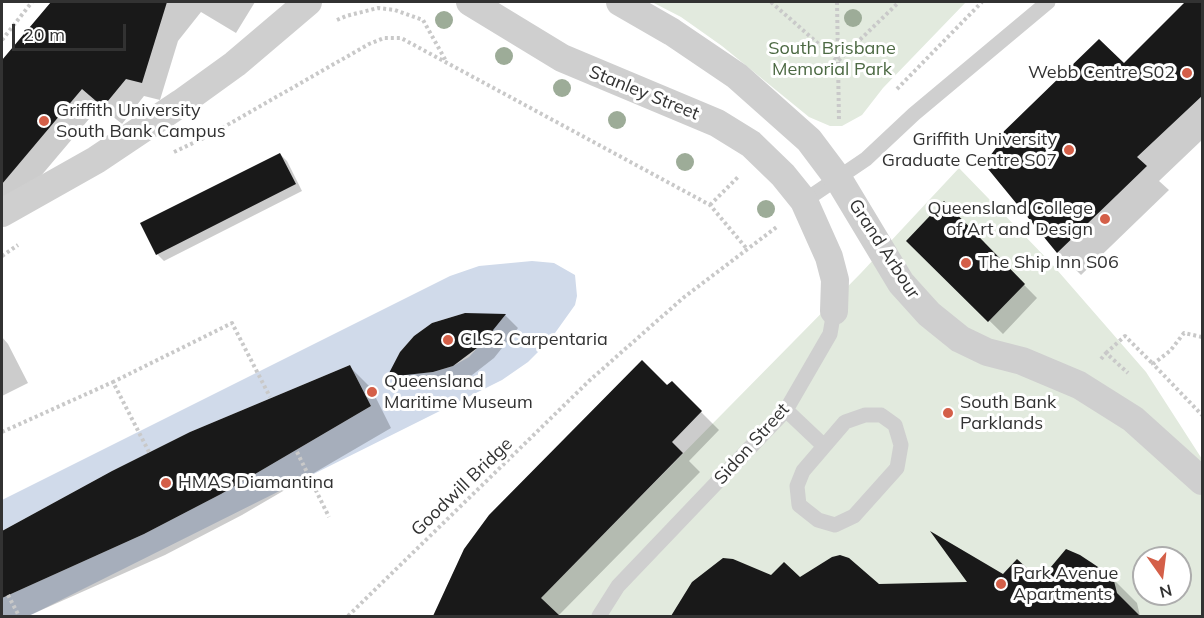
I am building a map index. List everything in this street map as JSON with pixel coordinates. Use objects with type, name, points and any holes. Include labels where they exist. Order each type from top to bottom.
[{"type":"street","points":[[2,213],[96,159],[173,109],[236,64],[308,2]]},
{"type":"street","name":"Stanley Street","points":[[470,2],[562,58],[731,131],[762,154],[804,201]]},
{"type":"street","name":"Grand Arbour","points":[[620,2],[672,32],[757,92],[809,141],[839,180],[901,283],[929,314],[960,339],[987,352],[1022,361],[1079,385],[1133,418],[1203,481]]},
{"type":"street","name":"Sidon Street","points":[[804,201],[829,257],[835,280],[834,311]]},
{"type":"lane","points":[[804,201],[839,180],[866,159],[914,114],[1048,2]]},
{"type":"lane","name":"Sidon Street","points":[[599,616],[618,586],[786,410],[830,334],[834,311]]},
{"type":"lane","points":[[786,410],[824,446]]},
{"type":"lane","points":[[865,415],[881,415],[895,425],[901,445],[897,468],[854,516],[835,525],[818,520],[799,505],[797,486],[803,471],[824,446],[845,422],[865,415]]},
{"type":"path","points":[[2,40],[32,2]]},
{"type":"path","points":[[378,2],[378,8]]},
{"type":"path","points":[[771,2],[838,61]]},
{"type":"path","points":[[837,2],[839,126]]},
{"type":"path","points":[[838,61],[899,2]]},
{"type":"path","points":[[891,96],[982,2]]},
{"type":"path","points":[[329,25],[346,16],[378,8],[395,10],[423,20],[446,62]]},
{"type":"path","points":[[166,156],[384,38],[401,38],[710,205],[747,249]]},
{"type":"path","points":[[710,205],[739,177]]},
{"type":"path","name":"Goodwill Bridge","points":[[348,616],[590,380],[732,259],[770,233],[804,201]]},
{"type":"path","points":[[2,256],[21,243]]},
{"type":"path","points":[[2,432],[113,382],[232,323],[270,398]]},
{"type":"path","points":[[1153,364],[1170,351],[1184,333],[1203,337]]},
{"type":"path","points":[[1107,353],[1125,336],[1203,415]]},
{"type":"path","points":[[113,382],[149,452]]},
{"type":"path","points":[[297,452],[329,517]]},
{"type":"path","points":[[8,596],[19,616]]},
{"type":"green space","name":"South Brisbane Memorial Park","points":[[652,2],[966,2],[883,88],[862,115],[842,126],[830,126],[809,117],[722,46],[681,17]]},
{"type":"green space","name":"South Bank Parklands","points":[[959,168],[1051,263],[1146,372],[1202,459],[1202,616],[523,616],[861,273]]},
{"type":"water","points":[[532,261],[554,263],[575,275],[577,296],[575,305],[550,340],[528,362],[502,380],[29,616],[2,616],[2,598],[144,534],[221,494],[371,406],[350,365],[190,432],[112,471],[2,531],[2,500],[450,276],[479,266]],"holes":[[[465,313],[499,316],[492,332],[469,357],[453,366],[433,372],[411,374],[391,371],[400,352],[414,336],[432,323]]]},
{"type":"building","name":"Griffith University South Bank Campus","points":[[51,2],[167,2],[142,83],[126,79],[103,107],[82,89],[2,184],[2,60]]},
{"type":"building","name":"Griffith University Graduate Centre S07","points":[[1185,2],[1203,2],[1203,95],[1137,157],[1147,166],[1057,253],[984,164],[999,144],[996,139],[1099,39],[1124,63]]},
{"type":"building","points":[[280,153],[296,184],[156,255],[140,223]]},
{"type":"building","name":"The Ship Inn S06","points":[[944,201],[1025,284],[988,322],[906,241]]},
{"type":"building","name":"CLS2 Carpentaria","points":[[465,313],[506,314],[481,345],[453,366],[433,372],[387,377],[400,352],[414,336],[432,323]]},
{"type":"building","points":[[642,360],[667,385],[672,381],[702,411],[672,442],[683,453],[541,598],[560,616],[433,616],[464,549],[489,515]]},
{"type":"building","name":"HMAS Diamantina","points":[[350,365],[371,406],[221,494],[144,534],[2,598],[2,531],[112,471],[190,432]]},
{"type":"building","name":"Park Avenue Apartments","points":[[930,531],[1003,574],[1017,559],[1040,580],[1066,549],[1080,555],[1113,577],[1117,593],[1140,616],[671,616],[692,582],[723,558],[733,559],[771,575],[784,562],[800,577],[832,557],[840,555],[849,558],[879,584],[967,582]]},
{"type":"place","name":"Webb Centre S02","points":[[1187,73]]},
{"type":"place","name":"Griffith University South Bank Campus","points":[[44,121]]},
{"type":"place","name":"Griffith University Graduate Centre S07","points":[[1069,150]]},
{"type":"place","name":"Queensland College of Art and Design","points":[[1105,219]]},
{"type":"place","name":"The Ship Inn S06","points":[[966,263]]},
{"type":"place","name":"CLS2 Carpentaria","points":[[448,340]]},
{"type":"place","name":"Queensland Maritime Museum","points":[[372,392]]},
{"type":"place","name":"South Bank Parklands","points":[[948,413]]},
{"type":"place","name":"HMAS Diamantina","points":[[166,483]]},
{"type":"place","name":"Park Avenue Apartments","points":[[1001,584]]}]
